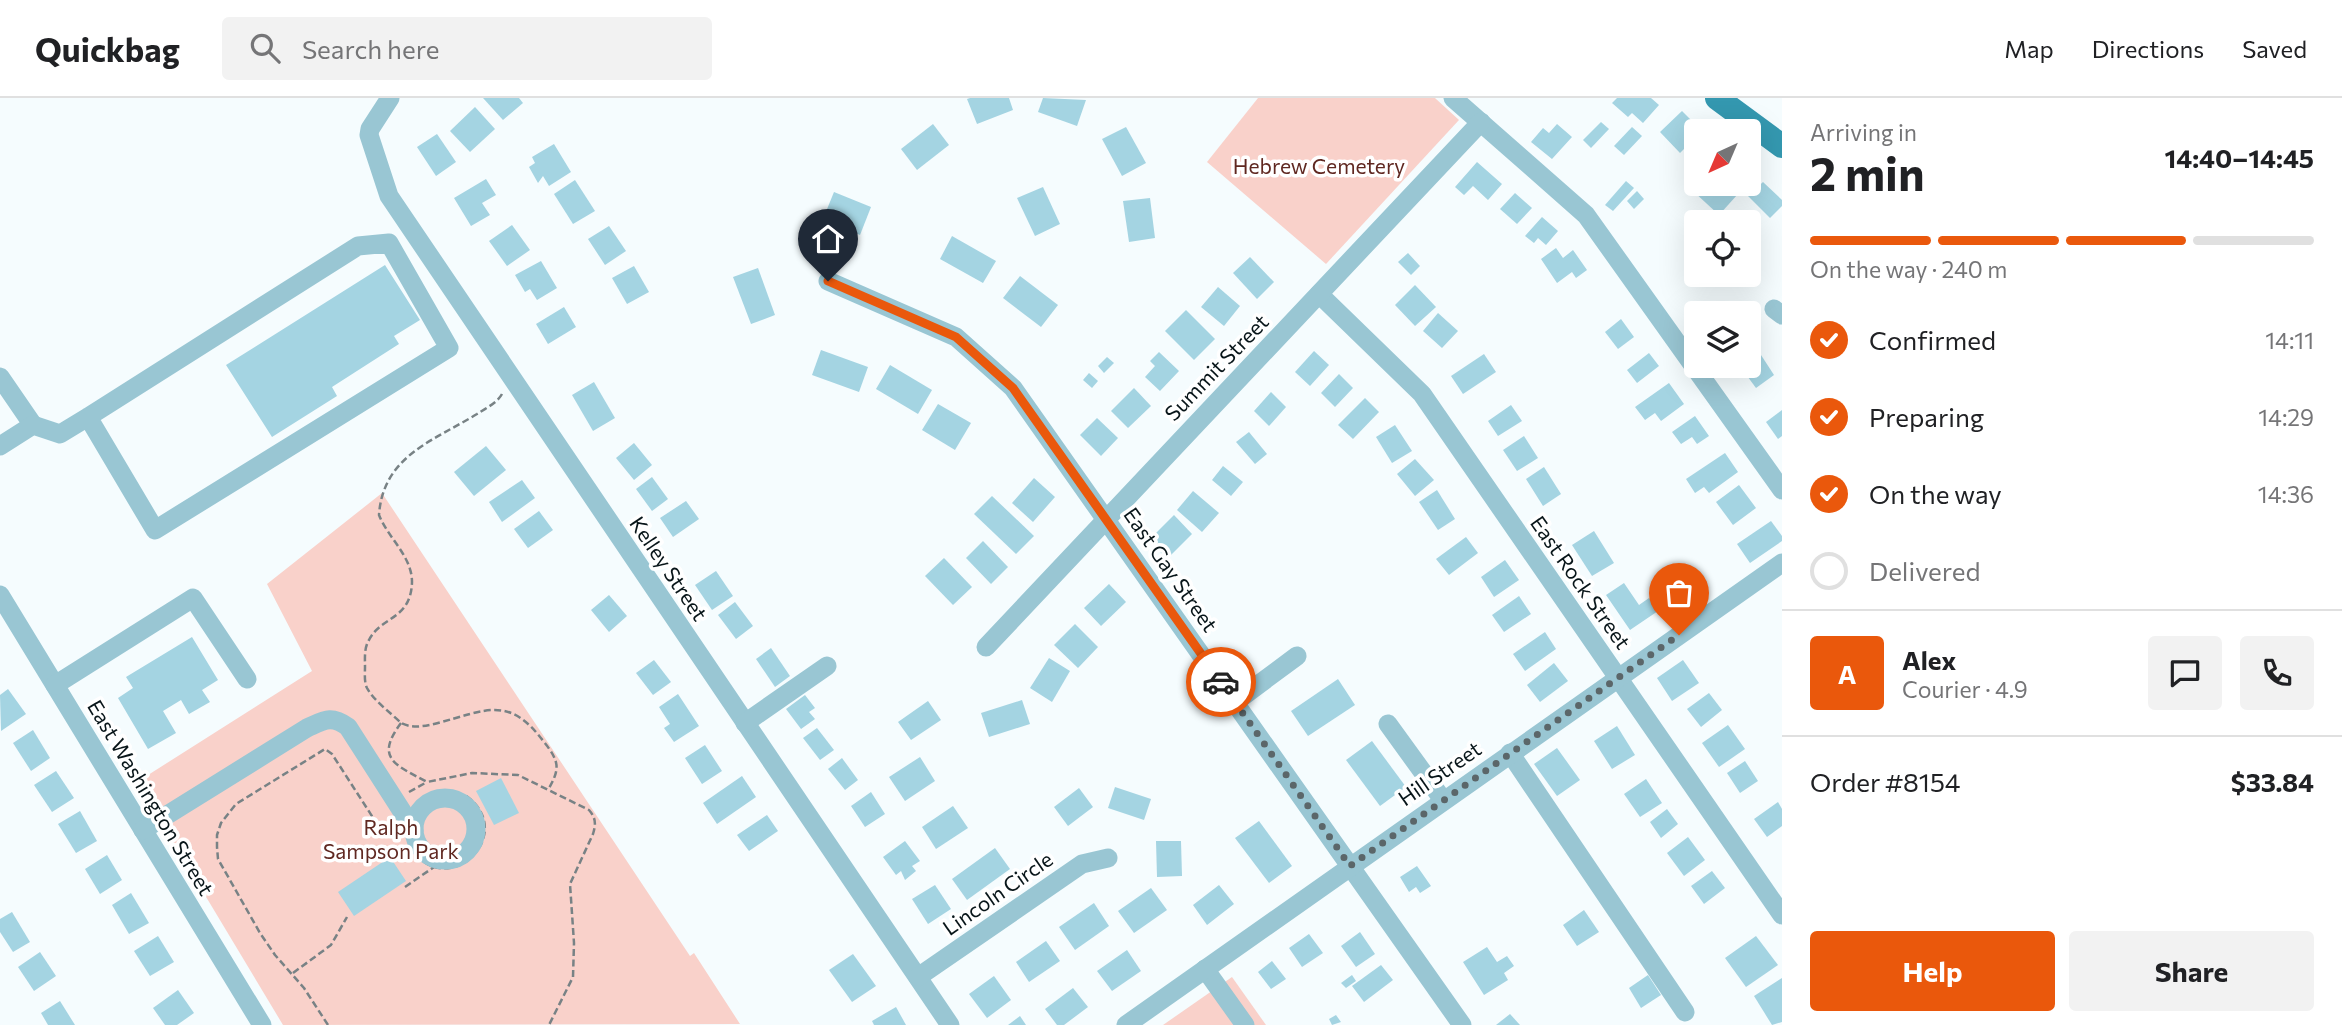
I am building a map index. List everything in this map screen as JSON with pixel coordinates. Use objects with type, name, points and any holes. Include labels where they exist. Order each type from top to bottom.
[{"type":"main road","points":[[1717,98],[1782,146]]},
{"type":"street","name":"Kelley Street","points":[[390,98],[369,135],[389,196],[950,1025]]},
{"type":"street","points":[[1453,98],[1586,215],[1782,490]]},
{"type":"street","name":"Summit Street","points":[[986,647],[1481,122]]},
{"type":"street","points":[[0,377],[33,425],[60,434],[358,246],[389,243],[449,348],[155,530],[88,417]]},
{"type":"street","name":"East Gay Street","points":[[828,281],[956,337],[1013,388],[1462,1025]]},
{"type":"street","name":"East Rock Street","points":[[1319,294],[1422,394],[1782,915]]},
{"type":"street","points":[[0,446],[33,425]]},
{"type":"street","name":"Hill Street","points":[[1126,1025],[1782,562]]},
{"type":"street","name":"East Washington Street","points":[[0,595],[260,1024]]},
{"type":"street","points":[[55,685],[193,598],[247,679]]},
{"type":"street","points":[[1235,702],[1297,656]]},
{"type":"street","points":[[745,723],[827,666]]},
{"type":"street","points":[[143,830],[307,728],[325,720],[337,720],[348,727],[414,830]]},
{"type":"street","points":[[1388,724],[1443,800]]},
{"type":"street","points":[[1510,753],[1685,1012]]},
{"type":"street","name":"Lincoln Circle","points":[[918,977],[1082,864],[1108,858]]},
{"type":"street","points":[[1205,969],[1245,1025]]},
{"type":"path","points":[[502,392],[499,399],[488,407],[404,459],[386,483],[379,515],[407,561],[412,584],[409,598],[396,618],[370,637],[365,654],[365,675],[369,690],[407,726],[430,725],[490,709],[514,713],[535,730],[553,754],[558,766],[557,774],[548,790]]},
{"type":"path","points":[[401,723],[388,743],[390,757],[397,765],[427,782]]},
{"type":"path","points":[[401,796],[427,782],[472,773],[518,775],[589,810],[594,816],[596,826],[570,884],[573,977],[549,1025]]},
{"type":"path","points":[[247,796],[236,804],[221,823],[217,835],[218,859],[260,933],[328,1025]]},
{"type":"path","points":[[405,887],[434,867]]},
{"type":"path","points":[[292,974],[331,945],[347,917]]},
{"type":"green space","name":"Hebrew Cemetery","points":[[1258,98],[1435,98],[1459,120],[1326,264],[1207,162]]},
{"type":"green space","name":"Ralph Sampson Park","points":[[382,493],[690,956],[694,953],[740,1024],[283,1025],[137,782],[312,671],[267,584]]},
{"type":"green space","points":[[1232,977],[1266,1025],[1163,1025]]},
{"type":"building","points":[[483,98],[519,98],[523,103],[503,120]]},
{"type":"building","points":[[1009,98],[1013,110],[977,124],[967,99]]},
{"type":"building","points":[[1043,98],[1086,100],[1077,126],[1038,112]]},
{"type":"building","points":[[1617,98],[1651,98],[1659,105],[1643,123],[1632,113],[1628,117],[1612,103]]},
{"type":"building","points":[[475,107],[495,129],[470,152],[450,131]]},
{"type":"building","points":[[1682,111],[1690,119],[1684,119],[1684,149],[1680,153],[1660,132]]},
{"type":"building","points":[[1601,122],[1609,129],[1591,148],[1583,140]]},
{"type":"building","points":[[933,124],[949,145],[917,170],[901,149]]},
{"type":"building","points":[[1557,124],[1572,137],[1552,159],[1531,142],[1543,128],[1549,133]]},
{"type":"building","points":[[1126,127],[1146,163],[1122,176],[1102,139]]},
{"type":"building","points":[[1632,127],[1642,136],[1624,155],[1614,146]]},
{"type":"building","points":[[437,134],[456,162],[436,176],[417,147]]},
{"type":"building","points":[[554,144],[571,172],[549,186],[543,176],[538,183],[529,167],[535,163],[532,157]]},
{"type":"building","points":[[1477,162],[1502,184],[1488,200],[1473,186],[1464,195],[1455,187]]},
{"type":"building","points":[[486,179],[496,195],[482,203],[490,215],[471,226],[454,198]]},
{"type":"building","points":[[575,180],[595,211],[573,224],[554,194]]},
{"type":"building","points":[[1626,181],[1634,188],[1613,211],[1605,205]]},
{"type":"building","points":[[1763,182],[1782,200],[1782,206],[1770,218],[1748,196],[1761,196]]},
{"type":"building","points":[[1043,187],[1060,224],[1035,236],[1017,198]]},
{"type":"building","points":[[1637,191],[1644,199],[1634,209],[1627,201]]},
{"type":"building","points":[[834,192],[871,207],[860,235],[823,219]]},
{"type":"building","points":[[1515,193],[1532,208],[1517,224],[1500,209]]},
{"type":"building","points":[[1698,196],[1736,196],[1724,210],[1714,210]]},
{"type":"building","points":[[1150,198],[1155,238],[1129,242],[1123,201]]},
{"type":"building","points":[[1542,217],[1558,231],[1546,245],[1538,238],[1534,243],[1525,236]]},
{"type":"building","points":[[512,225],[530,250],[507,266],[489,241]]},
{"type":"building","points":[[609,226],[626,251],[605,265],[588,239]]},
{"type":"building","points":[[952,236],[996,261],[983,283],[940,259]]},
{"type":"building","points":[[1556,248],[1563,258],[1573,250],[1587,270],[1576,278],[1572,272],[1557,283],[1541,259]]},
{"type":"building","points":[[1408,253],[1420,266],[1411,275],[1398,262]]},
{"type":"building","points":[[1250,257],[1274,282],[1257,299],[1233,273]]},
{"type":"building","points":[[541,261],[557,288],[537,300],[530,289],[525,292],[515,275]]},
{"type":"building","points":[[385,265],[420,320],[394,336],[399,344],[332,387],[337,396],[272,437],[226,365]]},
{"type":"building","points":[[634,266],[649,292],[627,304],[612,278]]},
{"type":"building","points":[[758,268],[775,315],[751,324],[733,277]]},
{"type":"building","points":[[1020,276],[1058,305],[1041,327],[1003,298]]},
{"type":"building","points":[[1415,285],[1436,307],[1415,326],[1395,305]]},
{"type":"building","points":[[1218,287],[1240,306],[1224,326],[1201,307]]},
{"type":"building","points":[[564,307],[576,327],[548,344],[536,324]]},
{"type":"building","points":[[1186,310],[1215,339],[1194,360],[1165,331]]},
{"type":"building","points":[[1438,313],[1458,331],[1442,348],[1423,331]]},
{"type":"building","points":[[1621,319],[1634,337],[1618,349],[1605,332]]},
{"type":"building","points":[[821,350],[868,367],[859,392],[812,375]]},
{"type":"building","points":[[1314,351],[1329,365],[1310,386],[1295,372]]},
{"type":"building","points":[[1159,352],[1179,371],[1160,391],[1145,377],[1155,366],[1150,361]]},
{"type":"building","points":[[1649,353],[1659,366],[1637,383],[1627,370]]},
{"type":"building","points":[[1484,354],[1496,372],[1463,394],[1451,376]]},
{"type":"building","points":[[1761,355],[1774,375],[1756,388],[1749,378],[1761,378]]},
{"type":"building","points":[[1107,357],[1114,363],[1104,373],[1098,366]]},
{"type":"building","points":[[890,365],[932,390],[918,414],[876,389]]},
{"type":"building","points":[[1089,373],[1098,381],[1092,388],[1083,380]]},
{"type":"building","points":[[1339,374],[1353,388],[1335,407],[1321,393]]},
{"type":"building","points":[[594,382],[615,418],[593,431],[572,395]]},
{"type":"building","points":[[1669,383],[1684,404],[1661,421],[1655,413],[1645,420],[1635,407]]},
{"type":"building","points":[[1134,388],[1151,406],[1128,428],[1111,411]]},
{"type":"building","points":[[1271,392],[1286,407],[1269,426],[1254,411]]},
{"type":"building","points":[[1365,398],[1379,412],[1353,439],[1338,425]]},
{"type":"building","points":[[938,404],[971,423],[955,450],[922,430]]},
{"type":"building","points":[[1511,405],[1522,421],[1498,436],[1488,421]]},
{"type":"building","points":[[1782,410],[1782,436],[1778,439],[1766,422]]},
{"type":"building","points":[[1695,416],[1709,436],[1697,444],[1692,437],[1681,444],[1672,432]]},
{"type":"building","points":[[1097,418],[1118,438],[1101,456],[1080,435]]},
{"type":"building","points":[[1395,425],[1412,451],[1392,463],[1376,437]]},
{"type":"building","points":[[1249,432],[1267,454],[1255,464],[1236,442]]},
{"type":"building","points":[[1524,436],[1538,458],[1517,471],[1503,450]]},
{"type":"building","points":[[634,443],[652,465],[634,480],[616,458]]},
{"type":"building","points":[[486,446],[506,470],[474,496],[454,472]]},
{"type":"building","points":[[1725,453],[1738,472],[1709,493],[1704,487],[1695,493],[1686,479]]},
{"type":"building","points":[[1415,459],[1434,480],[1415,496],[1397,474]]},
{"type":"building","points":[[1223,466],[1243,482],[1231,496],[1212,480]]},
{"type":"building","points":[[1544,467],[1561,494],[1543,506],[1526,479]]},
{"type":"building","points":[[652,477],[668,499],[652,511],[636,489]]},
{"type":"building","points":[[1034,478],[1055,497],[1033,522],[1012,503]]},
{"type":"building","points":[[522,480],[535,498],[502,522],[489,502]]},
{"type":"building","points":[[1739,485],[1756,508],[1733,525],[1716,502]]},
{"type":"building","points":[[1437,490],[1455,519],[1438,530],[1419,502]]},
{"type":"building","points":[[1193,491],[1219,513],[1202,532],[1177,510]]},
{"type":"building","points":[[992,496],[1034,536],[1016,554],[974,514]]},
{"type":"building","points":[[686,501],[699,519],[673,537],[660,518]]},
{"type":"building","points":[[539,511],[553,530],[528,548],[514,529]]},
{"type":"building","points":[[1174,515],[1192,534],[1167,559],[1149,540]]},
{"type":"building","points":[[1771,521],[1782,536],[1782,541],[1750,563],[1737,544]]},
{"type":"building","points":[[1594,531],[1614,563],[1592,576],[1572,545]]},
{"type":"building","points":[[1466,537],[1478,553],[1449,575],[1436,559]]},
{"type":"building","points":[[983,541],[1008,567],[991,584],[966,558]]},
{"type":"building","points":[[944,558],[972,587],[953,605],[925,576]]},
{"type":"building","points":[[1505,560],[1519,580],[1494,597],[1481,577]]},
{"type":"building","points":[[716,571],[733,596],[712,610],[695,585]]},
{"type":"building","points":[[1624,583],[1639,605],[1649,598],[1658,611],[1630,630],[1606,595]]},
{"type":"building","points":[[1109,584],[1126,602],[1101,626],[1084,608]]},
{"type":"building","points":[[609,595],[627,616],[609,632],[591,610]]},
{"type":"building","points":[[1519,596],[1531,614],[1504,632],[1492,615]]},
{"type":"building","points":[[735,602],[753,626],[736,639],[718,615]]},
{"type":"building","points":[[1075,624],[1098,647],[1078,668],[1054,645]]},
{"type":"building","points":[[1545,632],[1556,649],[1525,671],[1513,654]]},
{"type":"building","points":[[192,637],[218,680],[202,690],[210,702],[189,714],[181,700],[163,711],[176,733],[148,749],[118,698],[133,688],[126,677]]},
{"type":"building","points":[[771,648],[790,676],[775,687],[756,659]]},
{"type":"building","points":[[1049,658],[1070,671],[1052,702],[1030,688]]},
{"type":"building","points":[[654,660],[671,682],[653,695],[636,673]]},
{"type":"building","points":[[1683,660],[1699,683],[1672,701],[1657,678]]},
{"type":"building","points":[[1554,663],[1568,681],[1540,702],[1527,685]]},
{"type":"building","points":[[1338,679],[1355,705],[1308,736],[1291,711]]},
{"type":"building","points":[[8,689],[26,714],[1,731],[0,695]]},
{"type":"building","points":[[1709,693],[1722,710],[1701,727],[1687,709]]},
{"type":"building","points":[[678,694],[699,726],[674,742],[664,728],[670,724],[659,707]]},
{"type":"building","points":[[805,695],[815,708],[809,712],[815,719],[801,729],[786,709]]},
{"type":"building","points":[[1022,700],[1030,724],[989,737],[981,713]]},
{"type":"building","points":[[928,701],[941,720],[911,740],[898,722]]},
{"type":"building","points":[[1728,725],[1745,749],[1719,767],[1702,743]]},
{"type":"building","points":[[1617,726],[1635,755],[1612,769],[1594,741]]},
{"type":"building","points":[[817,728],[834,750],[820,760],[803,738]]},
{"type":"building","points":[[33,730],[50,758],[31,771],[13,743]]},
{"type":"building","points":[[1372,741],[1406,787],[1380,806],[1346,760]]},
{"type":"building","points":[[705,745],[722,771],[702,784],[685,758]]},
{"type":"building","points":[[1557,748],[1580,780],[1557,796],[1534,764]]},
{"type":"building","points":[[920,757],[935,781],[905,801],[889,777]]},
{"type":"building","points":[[842,758],[858,780],[845,790],[828,769]]},
{"type":"building","points":[[1745,761],[1758,781],[1740,793],[1727,773]]},
{"type":"building","points":[[56,771],[74,798],[52,812],[34,785]]},
{"type":"building","points":[[742,776],[756,797],[717,824],[703,803]]},
{"type":"building","points":[[501,778],[519,813],[494,825],[476,791]]},
{"type":"building","points":[[1646,779],[1662,803],[1640,817],[1624,794]]},
{"type":"building","points":[[1115,787],[1151,799],[1144,820],[1108,808]]},
{"type":"building","points":[[1079,788],[1093,807],[1068,826],[1054,807]]},
{"type":"building","points":[[871,792],[885,814],[865,827],[851,806]]},
{"type":"building","points":[[1778,802],[1782,809],[1782,826],[1767,837],[1754,819]]},
{"type":"building","points":[[953,806],[968,828],[936,849],[922,827]]},
{"type":"building","points":[[1667,809],[1678,824],[1661,838],[1650,822]]},
{"type":"building","points":[[80,811],[97,841],[76,853],[58,824]]},
{"type":"building","points":[[767,815],[778,831],[749,851],[737,835]]},
{"type":"building","points":[[1259,821],[1292,866],[1269,883],[1235,838]]},
{"type":"building","points":[[1688,837],[1705,860],[1684,876],[1667,853]]},
{"type":"building","points":[[905,841],[920,861],[912,866],[916,871],[905,880],[901,871],[896,875],[883,857]]},
{"type":"building","points":[[1156,841],[1181,841],[1182,876],[1157,877]]},
{"type":"building","points":[[995,848],[1010,869],[967,900],[952,879]]},
{"type":"building","points":[[107,855],[122,880],[100,894],[85,869]]},
{"type":"building","points":[[390,857],[406,881],[354,916],[338,892]]},
{"type":"building","points":[[1417,866],[1431,886],[1420,893],[1416,887],[1409,892],[1400,877]]},
{"type":"building","points":[[1712,871],[1725,888],[1704,904],[1691,886]]},
{"type":"building","points":[[935,885],[951,909],[928,924],[912,899]]},
{"type":"building","points":[[1219,885],[1234,904],[1207,925],[1193,905]]},
{"type":"building","points":[[1151,888],[1167,910],[1134,933],[1118,911]]},
{"type":"building","points":[[131,893],[149,923],[129,934],[112,905]]},
{"type":"building","points":[[1094,903],[1109,926],[1075,950],[1059,927]]},
{"type":"building","points":[[1584,910],[1599,932],[1577,946],[1563,925]]},
{"type":"building","points":[[12,912],[30,942],[13,952],[0,932],[0,919]]},
{"type":"building","points":[[1360,932],[1375,954],[1356,967],[1341,946]]},
{"type":"building","points":[[1309,934],[1323,953],[1302,967],[1289,948]]},
{"type":"building","points":[[158,936],[174,962],[150,976],[134,951]]},
{"type":"building","points":[[1756,936],[1778,965],[1746,987],[1725,958]]},
{"type":"building","points":[[1046,941],[1060,961],[1029,982],[1016,962]]},
{"type":"building","points":[[1487,947],[1497,962],[1507,956],[1514,966],[1504,973],[1508,980],[1484,995],[1463,962]]},
{"type":"building","points":[[1127,950],[1141,971],[1112,991],[1097,971]]},
{"type":"building","points":[[40,952],[56,976],[34,991],[18,967]]},
{"type":"building","points":[[853,954],[876,986],[852,1002],[829,970]]},
{"type":"building","points":[[1272,961],[1286,979],[1271,989],[1258,972]]},
{"type":"building","points":[[1381,965],[1393,980],[1364,1002],[1352,986]]},
{"type":"building","points":[[1352,975],[1356,981],[1346,988],[1341,983]]},
{"type":"building","points":[[1648,975],[1661,995],[1641,1008],[1629,988]]},
{"type":"building","points":[[994,976],[1011,1000],[987,1018],[969,994]]},
{"type":"building","points":[[1782,978],[1782,1022],[1772,1025],[1754,996]]},
{"type":"building","points":[[1073,988],[1088,1007],[1064,1025],[1057,1025],[1045,1009]]},
{"type":"building","points":[[178,990],[194,1013],[177,1025],[165,1025],[153,1008]]},
{"type":"building","points":[[60,1001],[75,1025],[48,1025],[41,1013]]},
{"type":"building","points":[[896,1007],[906,1025],[874,1025],[872,1021]]},
{"type":"building","points":[[1510,1014],[1520,1025],[1496,1025]]},
{"type":"building","points":[[1336,1015],[1341,1022],[1332,1025],[1329,1019]]},
{"type":"building","points":[[1020,1016],[1026,1025],[1008,1025]]},
{"type":"way so far","points":[[1221,682],[1350,866],[1679,635]]},
{"type":"route","points":[[828,281],[956,337],[1013,388],[1221,682]]}]
